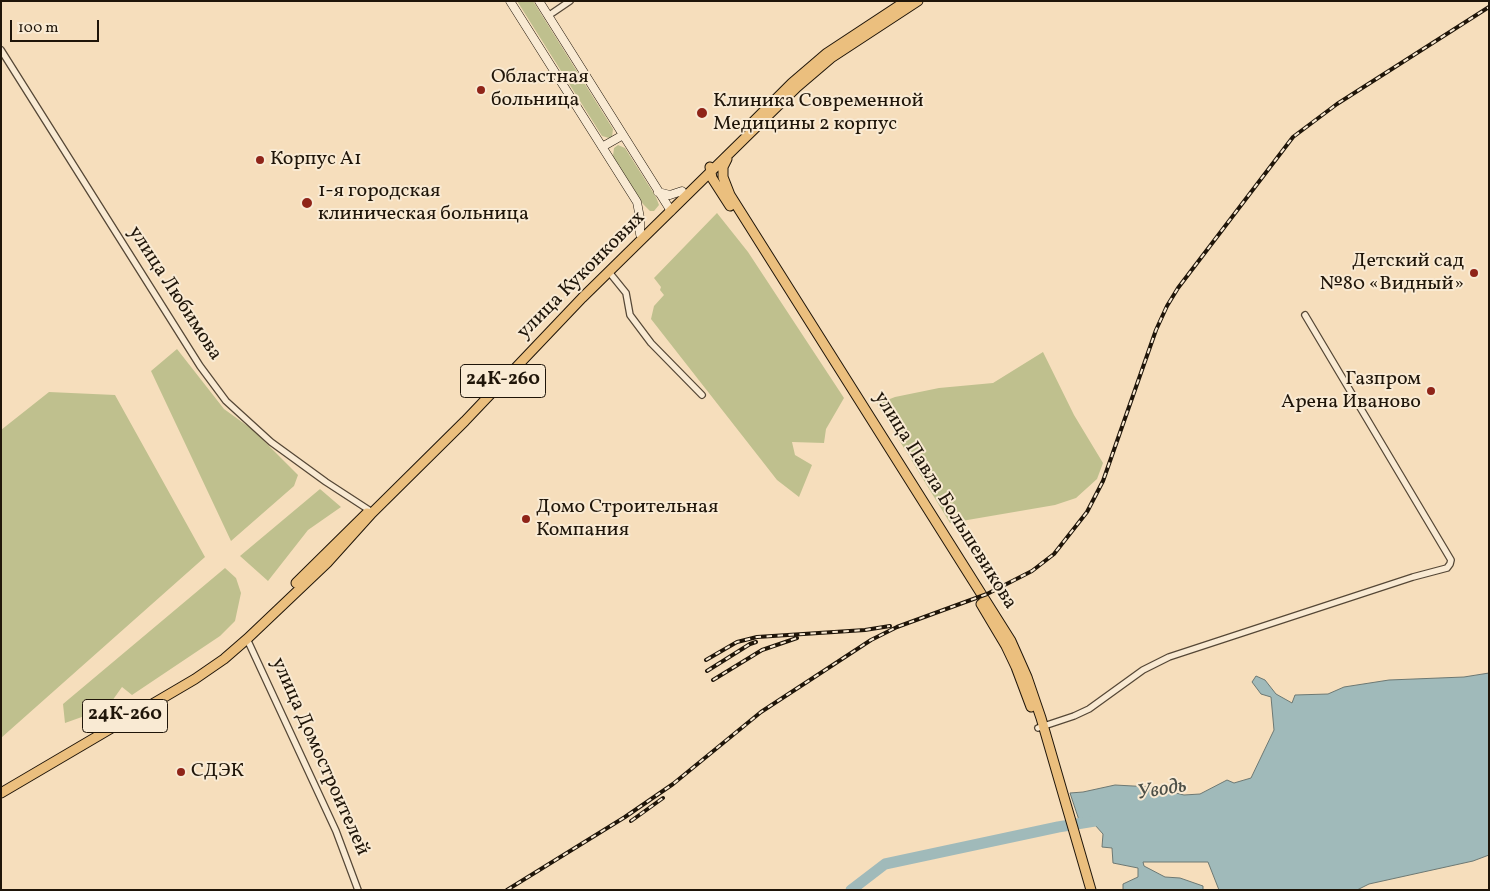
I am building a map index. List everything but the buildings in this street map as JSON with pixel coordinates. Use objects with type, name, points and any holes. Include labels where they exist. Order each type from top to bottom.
[{"type":"main road","points":[[510,1],[637,202],[640,234]]},
{"type":"main road","points":[[539,1],[657,192],[669,208]]},
{"type":"main road","name":"улица Куконковых","points":[[371,512],[417,470],[772,103],[827,53],[906,1]]},
{"type":"main road","points":[[689,187],[701,175],[710,173],[797,87],[831,58],[918,1]]},
{"type":"main road","points":[[602,147],[623,135]]},
{"type":"main road","name":"улица Павла Большевикова","points":[[728,155],[723,167],[727,195],[1006,646],[1041,728],[1076,846]]},
{"type":"main road","points":[[710,173],[712,163]]},
{"type":"main road","points":[[710,173],[717,178],[727,195]]},
{"type":"main road","points":[[657,192],[670,195],[689,187],[710,186],[727,195]]},
{"type":"main road","name":"улица Куконковых","points":[[245,637],[327,563],[359,529],[371,512],[557,320],[575,298],[669,208]]},
{"type":"main road","name":"24К-260","points":[[1,789],[206,668],[245,637]]},
{"type":"main road","name":"24К-260","points":[[1,793],[195,679],[224,659],[245,637]]},
{"type":"main road","points":[[1076,846],[1086,890]]},
{"type":"main road","points":[[1076,846],[1091,890]]},
{"type":"street","points":[[548,16],[570,1]]},
{"type":"street","name":"улица Любимова","points":[[1,50],[194,357],[226,401],[271,442],[371,512]]},
{"type":"street","points":[[609,272],[626,293],[630,315],[646,336],[702,395]]},
{"type":"street","points":[[1041,728],[1089,709],[1142,670],[1169,658],[1413,577],[1447,568],[1450,564],[1451,560],[1305,315]]},
{"type":"street","name":"улица Домостроителей","points":[[245,637],[332,823],[358,890]]},
{"type":"green space","points":[[517,1],[533,1],[613,129],[612,137],[602,136]]},
{"type":"green space","points":[[618,145],[625,148],[656,197],[659,205],[654,211],[650,211],[643,204],[613,156],[614,148]]},
{"type":"green space","points":[[717,213],[748,252],[844,398],[826,429],[824,443],[792,442],[795,455],[812,465],[799,497],[777,480],[651,319],[654,306],[664,295],[654,278]]},
{"type":"green space","points":[[177,349],[224,409],[253,430],[298,475],[294,486],[231,541],[151,371]]},
{"type":"green space","points":[[1043,352],[1074,415],[1103,463],[1097,479],[1076,498],[1055,505],[950,523],[877,404],[895,397],[939,388],[993,383]]},
{"type":"green space","points":[[49,392],[115,395],[205,557],[1,738],[1,430]]},
{"type":"green space","points":[[320,489],[341,507],[308,530],[268,581],[240,556]]},
{"type":"green space","points":[[225,568],[236,578],[241,593],[235,621],[220,636],[132,695],[122,687],[107,708],[65,723],[63,704]]},
{"type":"water","points":[[1489,673],[1489,855],[1473,861],[1369,884],[1357,890],[1219,890],[1208,862],[1143,862],[1144,866],[1165,877],[1180,878],[1203,886],[1203,890],[1123,890],[1123,884],[1138,877],[1138,868],[1113,863],[1112,848],[1102,847],[1103,834],[1095,825],[1081,826],[1070,793],[1115,785],[1151,787],[1184,795],[1200,794],[1227,780],[1234,783],[1251,778],[1274,730],[1271,697],[1261,694],[1252,682],[1256,676],[1265,680],[1276,694],[1292,703],[1295,695],[1328,694],[1344,687],[1389,680],[1464,677]]},
{"type":"waterway","name":"Уводь","points":[[851,890],[885,864],[1058,827],[1095,821]]},
{"type":"railway","points":[[507,890],[625,817],[673,784],[761,712],[871,640],[897,627],[987,594],[1032,571],[1054,554],[1087,512],[1103,481],[1156,330],[1167,306],[1178,288],[1293,137],[1337,104],[1489,7]]},
{"type":"railway","points":[[706,660],[737,642],[757,637],[865,630],[890,626]]},
{"type":"railway","points":[[713,680],[762,650],[797,638]]},
{"type":"railway","points":[[707,671],[756,642]]},
{"type":"railway","points":[[631,821],[663,798]]},
{"type":"place","name":"Областная больница","points":[[481,90]]},
{"type":"place","name":"Клиника Современной Медицины 2 корпус","points":[[702,113]]},
{"type":"place","name":"Корпус А1","points":[[260,160]]},
{"type":"place","name":"1-я городская клиническая больница","points":[[307,203]]},
{"type":"place","name":"Детский сад №80 «Видный»","points":[[1474,273]]},
{"type":"place","name":"Газпром Арена Иваново","points":[[1431,391]]},
{"type":"place","name":"Домо Строительная Компания","points":[[526,519]]},
{"type":"place","name":"СДЭК","points":[[181,772]]}]
